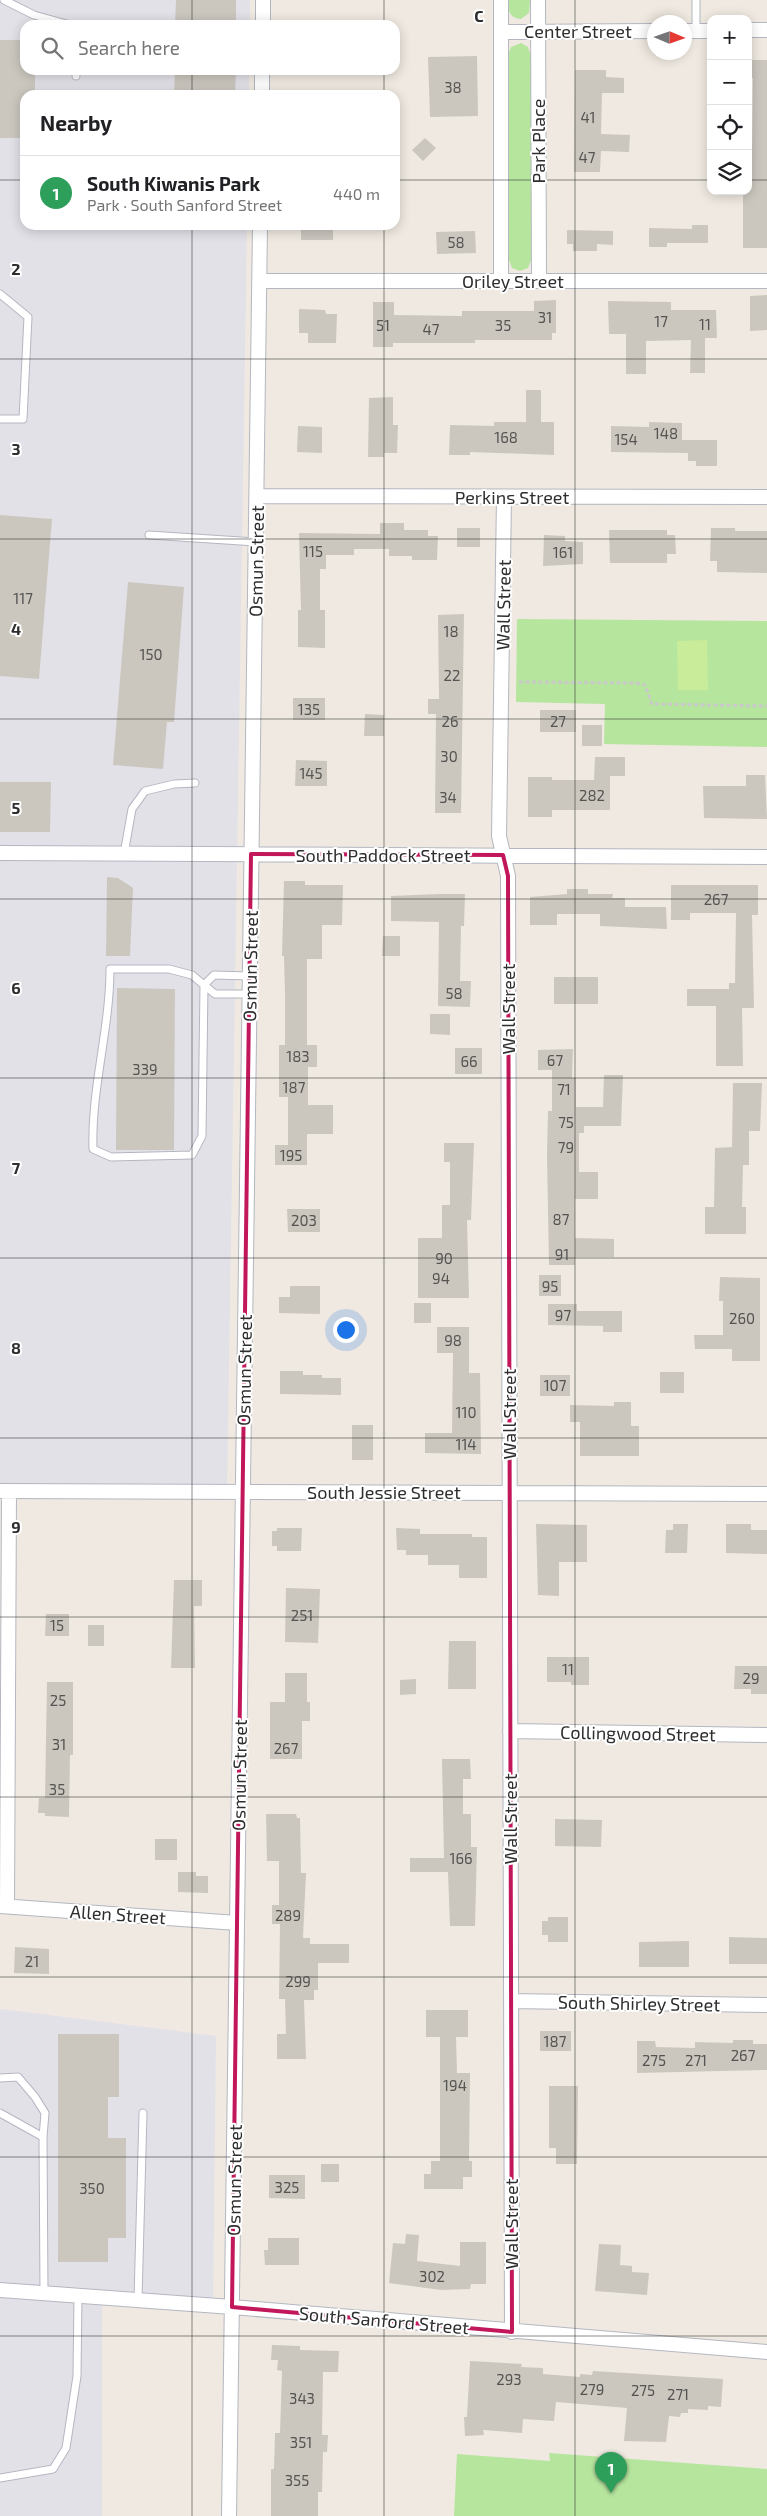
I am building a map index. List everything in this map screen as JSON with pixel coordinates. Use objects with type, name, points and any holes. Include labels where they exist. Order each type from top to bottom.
[{"type":"street","points":[[263,0],[263,20]]},
{"type":"street","points":[[500,0],[501,281]]},
{"type":"street","name":"Park Place","points":[[538,0],[539,281]]},
{"type":"street","points":[[752,30],[767,30]]},
{"type":"street","name":"Center Street","points":[[501,32],[647,31]]},
{"type":"street","points":[[692,31],[707,31]]},
{"type":"street","points":[[262,75],[262,90]]},
{"type":"street","name":"Osmun Street","points":[[230,2516],[236,1923],[260,230]]},
{"type":"street","name":"Oriley Street","points":[[259,281],[767,282]]},
{"type":"street","name":"Perkins Street","points":[[256,496],[767,497]]},
{"type":"street","name":"Wall Street","points":[[504,497],[499,836],[508,876],[512,2332]]},
{"type":"street","name":"South Paddock Street","points":[[0,853],[767,857]]},
{"type":"street","points":[[3,1906],[5,1491]]},
{"type":"street","name":"South Jessie Street","points":[[5,1491],[767,1494]]},
{"type":"street","name":"Collingwood Street","points":[[510,1731],[767,1735]]},
{"type":"street","name":"Allen Street","points":[[3,1906],[236,1923]]},
{"type":"street","name":"South Shirley Street","points":[[511,2001],[767,2005]]},
{"type":"street","name":"South Sanford Street","points":[[0,2290],[232,2307],[767,2352]]},
{"type":"lane","points":[[4,0],[34,15],[52,20]]},
{"type":"lane","points":[[692,21],[696,0]]},
{"type":"lane","points":[[0,294],[28,317],[23,419],[0,419]]},
{"type":"lane","points":[[149,535],[256,542]]},
{"type":"lane","points":[[124,854],[132,809],[144,791],[174,784],[195,783]]},
{"type":"lane","points":[[250,976],[214,974],[204,985],[202,1136],[192,1155],[111,1157],[93,1149],[92,1125],[110,995],[110,969],[169,969],[192,975],[204,985],[215,994],[250,994]]},
{"type":"lane","points":[[0,2078],[18,2077],[35,2097],[45,2113],[43,2137],[44,2293]]},
{"type":"lane","points":[[0,2113],[43,2137]]},
{"type":"lane","points":[[138,2300],[143,2113]]},
{"type":"lane","points":[[0,2478],[53,2469],[66,2448],[77,2376],[78,2296]]},
{"type":"path","points":[[518,682],[636,683],[645,685],[652,704],[767,706]]},
{"type":"highlighted area","points":[[251,854],[503,855],[508,876],[512,2332],[232,2307]]},
{"type":"shaded area","points":[[0,0],[250,0],[250,20],[20,20],[20,75],[249,75],[249,90],[20,90],[20,230],[247,230],[227,1491],[0,1491]]},
{"type":"shaded area","points":[[0,2009],[216,2036],[213,2305],[102,2301],[102,2516],[0,2516]]},
{"type":"green space","points":[[508,0],[530,0],[529,13],[521,19],[514,17],[509,10]]},
{"type":"green space","points":[[521,43],[528,47],[531,56],[531,260],[528,268],[520,271],[512,268],[509,260],[508,55],[511,47]]},
{"type":"green space","points":[[517,619],[767,621],[767,747],[604,744],[605,704],[516,702]]},
{"type":"green space","points":[[707,640],[708,690],[678,690],[677,641]]},
{"type":"green space","points":[[549,2453],[767,2469],[767,2516],[454,2516],[457,2454],[550,2461]]},
{"type":"building","points":[[176,0],[236,0],[236,20],[175,20]]},
{"type":"building","points":[[0,40],[20,40],[20,75],[35,75],[35,90],[20,90],[20,138],[0,138]]},
{"type":"building","points":[[477,56],[478,116],[430,117],[428,57]]},
{"type":"building","points":[[752,60],[767,60],[767,248],[743,248],[743,195],[752,195]]},
{"type":"building","points":[[575,70],[606,70],[606,77],[624,78],[624,93],[602,93],[601,134],[630,135],[629,152],[601,151],[600,172],[574,172]]},
{"type":"building","points":[[175,75],[236,75],[235,90],[174,90]]},
{"type":"building","points":[[425,138],[436,148],[423,161],[412,150]]},
{"type":"building","points":[[692,225],[708,225],[708,243],[667,243],[667,247],[649,247],[649,228],[692,229]]},
{"type":"building","points":[[301,230],[333,230],[333,240],[301,240]]},
{"type":"building","points":[[567,230],[613,231],[613,245],[597,244],[597,251],[573,251],[573,244],[567,244]]},
{"type":"building","points":[[475,231],[476,253],[437,254],[436,232]]},
{"type":"building","points":[[767,295],[767,330],[750,331],[750,296]]},
{"type":"building","points":[[556,300],[556,333],[552,333],[552,340],[475,340],[475,343],[393,343],[393,347],[373,347],[373,302],[394,302],[394,315],[462,316],[462,311],[534,311],[534,301]]},
{"type":"building","points":[[608,301],[671,302],[671,310],[716,310],[717,338],[705,338],[705,373],[690,373],[691,340],[646,341],[646,374],[626,374],[626,334],[609,334]]},
{"type":"building","points":[[299,309],[325,310],[326,314],[337,314],[336,343],[308,343],[308,333],[299,333]]},
{"type":"building","points":[[526,390],[541,390],[541,422],[554,422],[554,455],[470,452],[470,455],[449,455],[450,425],[494,426],[494,422],[526,422]]},
{"type":"building","points":[[393,397],[393,425],[398,425],[397,453],[384,453],[384,457],[368,457],[369,398]]},
{"type":"building","points":[[649,422],[682,423],[682,440],[717,440],[717,466],[696,466],[696,461],[688,461],[688,453],[611,452],[611,426],[649,427]]},
{"type":"building","points":[[298,426],[322,427],[322,453],[297,452]]},
{"type":"building","points":[[0,515],[52,519],[39,679],[0,676]]},
{"type":"building","points":[[380,523],[404,523],[404,530],[428,530],[428,536],[438,536],[437,560],[412,560],[412,556],[389,556],[389,549],[354,549],[354,555],[326,555],[326,569],[320,569],[320,610],[325,610],[325,648],[298,647],[298,610],[301,610],[299,533],[380,534]]},
{"type":"building","points":[[457,528],[480,528],[480,547],[457,547]]},
{"type":"building","points":[[711,528],[735,528],[735,531],[767,531],[767,573],[717,572],[717,561],[710,561]]},
{"type":"building","points":[[609,530],[667,530],[667,535],[675,535],[676,554],[667,554],[667,563],[610,563]]},
{"type":"building","points":[[544,535],[565,536],[565,541],[583,542],[583,564],[543,566]]},
{"type":"building","points":[[128,582],[184,587],[174,722],[167,722],[163,769],[113,765]]},
{"type":"building","points":[[464,614],[461,813],[435,813],[436,714],[428,714],[428,699],[439,699],[438,615]]},
{"type":"building","points":[[293,698],[325,698],[325,720],[293,720]]},
{"type":"building","points":[[540,710],[576,710],[576,732],[540,732]]},
{"type":"building","points":[[365,714],[384,715],[384,736],[364,736]]},
{"type":"building","points":[[582,725],[602,725],[602,746],[582,746]]},
{"type":"building","points":[[595,757],[625,757],[625,776],[610,776],[610,810],[552,810],[552,817],[528,817],[528,777],[552,777],[552,780],[594,780]]},
{"type":"building","points":[[296,760],[327,761],[327,786],[295,786]]},
{"type":"building","points":[[746,775],[765,775],[767,819],[704,818],[703,786],[746,786]]},
{"type":"building","points":[[0,782],[51,782],[50,832],[0,832]]},
{"type":"building","points":[[107,877],[118,878],[133,888],[130,956],[106,956]]},
{"type":"building","points":[[284,881],[305,881],[305,885],[343,885],[342,925],[322,925],[322,959],[307,959],[307,1045],[317,1045],[317,1067],[308,1067],[308,1105],[333,1105],[333,1134],[307,1134],[307,1165],[275,1165],[275,1145],[288,1145],[288,1097],[279,1097],[279,1045],[285,1045],[284,956],[282,956]]},
{"type":"building","points":[[671,885],[758,885],[758,915],[752,915],[754,1008],[742,1008],[743,1066],[716,1066],[716,1006],[687,1006],[687,989],[729,989],[729,983],[735,983],[736,913],[690,913],[690,920],[671,920]]},
{"type":"building","points":[[567,889],[588,889],[588,894],[613,894],[612,898],[625,898],[625,907],[666,907],[667,929],[600,926],[600,914],[557,914],[557,925],[530,925],[530,897],[567,894]]},
{"type":"building","points":[[465,894],[464,926],[461,926],[460,981],[471,981],[470,1007],[438,1006],[439,922],[391,921],[391,896]]},
{"type":"building","points":[[383,936],[400,936],[400,956],[382,956]]},
{"type":"building","points":[[554,977],[598,977],[598,1004],[554,1004]]},
{"type":"building","points":[[117,988],[175,989],[174,1150],[116,1150]]},
{"type":"building","points":[[430,1014],[450,1014],[450,1035],[430,1034]]},
{"type":"building","points":[[455,1048],[482,1048],[482,1074],[455,1074]]},
{"type":"building","points":[[573,1049],[572,1078],[576,1078],[576,1107],[603,1107],[604,1075],[623,1075],[621,1126],[584,1126],[584,1133],[579,1133],[579,1172],[598,1172],[598,1199],[575,1199],[575,1238],[614,1239],[614,1257],[575,1257],[575,1265],[549,1265],[547,1154],[548,1111],[552,1111],[552,1070],[538,1070],[538,1050]]},
{"type":"building","points":[[733,1083],[762,1083],[760,1131],[749,1131],[749,1165],[743,1165],[742,1207],[746,1207],[746,1234],[705,1234],[705,1207],[714,1207],[715,1148],[732,1147]]},
{"type":"building","points":[[444,1143],[474,1143],[471,1220],[467,1220],[469,1298],[418,1298],[418,1238],[442,1238],[442,1205],[450,1205],[450,1162],[444,1162]]},
{"type":"building","points":[[287,1209],[320,1209],[320,1232],[288,1232]]},
{"type":"building","points":[[539,1275],[561,1275],[561,1296],[539,1296]]},
{"type":"building","points":[[720,1277],[760,1278],[760,1361],[732,1361],[732,1349],[695,1349],[694,1335],[723,1335],[723,1301],[719,1301]]},
{"type":"building","points":[[290,1286],[320,1286],[320,1314],[279,1313],[279,1297],[290,1297]]},
{"type":"building","points":[[414,1303],[431,1303],[431,1323],[414,1323]]},
{"type":"building","points":[[548,1304],[577,1304],[577,1311],[622,1311],[622,1332],[603,1332],[603,1326],[548,1325]]},
{"type":"building","points":[[437,1327],[469,1327],[469,1373],[480,1373],[481,1454],[425,1453],[425,1433],[452,1433],[453,1353],[437,1353]]},
{"type":"building","points":[[280,1371],[303,1371],[303,1375],[341,1378],[341,1395],[280,1394]]},
{"type":"building","points":[[660,1372],[684,1372],[684,1393],[660,1393]]},
{"type":"building","points":[[540,1375],[570,1375],[570,1396],[540,1396]]},
{"type":"building","points":[[614,1402],[631,1402],[631,1426],[639,1426],[639,1456],[580,1456],[580,1422],[570,1422],[570,1405],[614,1406]]},
{"type":"building","points":[[352,1425],[373,1425],[373,1460],[352,1460]]},
{"type":"building","points":[[536,1524],[587,1525],[587,1562],[559,1562],[559,1596],[538,1595]]},
{"type":"building","points":[[673,1524],[688,1524],[687,1553],[665,1553],[666,1530],[673,1530]]},
{"type":"building","points":[[726,1524],[751,1524],[751,1530],[767,1530],[767,1554],[726,1553]]},
{"type":"building","points":[[277,1528],[302,1528],[301,1551],[277,1551],[277,1546],[272,1546],[272,1531],[277,1531]]},
{"type":"building","points":[[396,1528],[420,1529],[420,1534],[472,1534],[472,1537],[487,1537],[487,1578],[459,1578],[459,1565],[428,1565],[428,1555],[406,1555],[406,1550],[397,1550]]},
{"type":"building","points":[[174,1580],[202,1580],[202,1606],[194,1606],[195,1668],[171,1668]]},
{"type":"building","points":[[286,1588],[320,1589],[318,1643],[285,1642]]},
{"type":"building","points":[[46,1614],[69,1614],[69,1636],[45,1636]]},
{"type":"building","points":[[88,1625],[104,1625],[104,1646],[88,1646]]},
{"type":"building","points":[[449,1641],[476,1641],[476,1689],[448,1689]]},
{"type":"building","points":[[547,1657],[589,1657],[589,1685],[571,1685],[571,1682],[547,1682]]},
{"type":"building","points":[[735,1666],[767,1666],[767,1694],[751,1694],[751,1689],[734,1689]]},
{"type":"building","points":[[285,1673],[307,1673],[307,1702],[310,1702],[310,1721],[302,1721],[302,1759],[270,1759],[270,1702],[285,1702]]},
{"type":"building","points":[[416,1679],[416,1694],[400,1695],[400,1680]]},
{"type":"building","points":[[47,1682],[73,1682],[73,1755],[70,1755],[69,1817],[45,1816],[45,1813],[38,1813],[39,1798],[45,1798]]},
{"type":"building","points":[[442,1759],[470,1759],[471,1779],[463,1779],[463,1814],[471,1814],[471,1847],[477,1847],[475,1926],[450,1926],[448,1872],[410,1872],[410,1858],[444,1858]]},
{"type":"building","points":[[266,1814],[296,1814],[297,1818],[300,1818],[301,1873],[306,1873],[303,1938],[310,1938],[310,1944],[349,1944],[349,1963],[318,1963],[318,1990],[314,1990],[314,2000],[304,2000],[306,2059],[277,2059],[277,2034],[286,2034],[285,1999],[279,1999],[280,1924],[272,1924],[272,1905],[279,1905],[279,1861],[267,1861]]},
{"type":"building","points":[[555,1819],[602,1820],[601,1847],[555,1846]]},
{"type":"building","points":[[155,1839],[177,1839],[177,1860],[155,1860]]},
{"type":"building","points":[[178,1872],[196,1872],[196,1876],[208,1876],[208,1893],[178,1892]]},
{"type":"building","points":[[548,1917],[568,1917],[568,1942],[548,1942],[548,1935],[542,1935],[542,1921],[548,1921]]},
{"type":"building","points":[[729,1937],[767,1938],[767,1964],[729,1964]]},
{"type":"building","points":[[689,1941],[689,1967],[639,1967],[639,1942]]},
{"type":"building","points":[[15,1947],[49,1949],[49,1974],[14,1973]]},
{"type":"building","points":[[426,2010],[468,2010],[468,2037],[456,2037],[457,2073],[470,2073],[469,2161],[472,2161],[472,2177],[463,2177],[463,2189],[424,2189],[424,2174],[431,2174],[431,2161],[440,2161],[440,2037],[426,2037]]},
{"type":"building","points":[[540,2031],[571,2031],[571,2051],[540,2051]]},
{"type":"building","points":[[58,2034],[119,2034],[119,2097],[108,2097],[108,2138],[126,2138],[126,2238],[108,2238],[108,2262],[58,2262]]},
{"type":"building","points":[[733,2040],[753,2040],[753,2044],[767,2044],[767,2070],[637,2073],[637,2041],[655,2041],[656,2047],[695,2048],[695,2042],[733,2043]]},
{"type":"building","points":[[549,2086],[578,2086],[577,2164],[556,2164],[556,2148],[549,2148]]},
{"type":"building","points":[[321,2164],[339,2164],[339,2182],[321,2182]]},
{"type":"building","points":[[269,2175],[305,2175],[305,2199],[269,2198]]},
{"type":"building","points":[[406,2234],[419,2235],[417,2261],[460,2266],[460,2242],[486,2242],[486,2284],[471,2284],[470,2289],[441,2290],[389,2283],[393,2243],[405,2244]]},
{"type":"building","points":[[268,2238],[299,2238],[299,2265],[265,2265],[264,2250],[268,2250]]},
{"type":"building","points":[[599,2244],[621,2245],[620,2265],[632,2266],[632,2272],[649,2273],[647,2295],[595,2291]]},
{"type":"building","points":[[272,2345],[300,2346],[300,2350],[339,2351],[338,2372],[323,2372],[322,2435],[328,2435],[327,2452],[323,2452],[322,2492],[318,2492],[318,2516],[271,2516],[271,2469],[274,2469],[275,2433],[280,2433],[282,2371],[277,2370],[278,2360],[271,2360]]},
{"type":"building","points":[[470,2361],[522,2364],[521,2367],[543,2368],[543,2374],[580,2377],[580,2374],[592,2375],[593,2371],[723,2379],[721,2407],[708,2406],[708,2410],[688,2409],[688,2413],[681,2413],[680,2417],[669,2416],[666,2442],[624,2441],[627,2408],[556,2402],[554,2421],[523,2419],[522,2433],[483,2430],[484,2435],[465,2436],[464,2417],[467,2417]]},
{"type":"place","name":"South Kiwanis Park","points":[[611,2493]]}]
